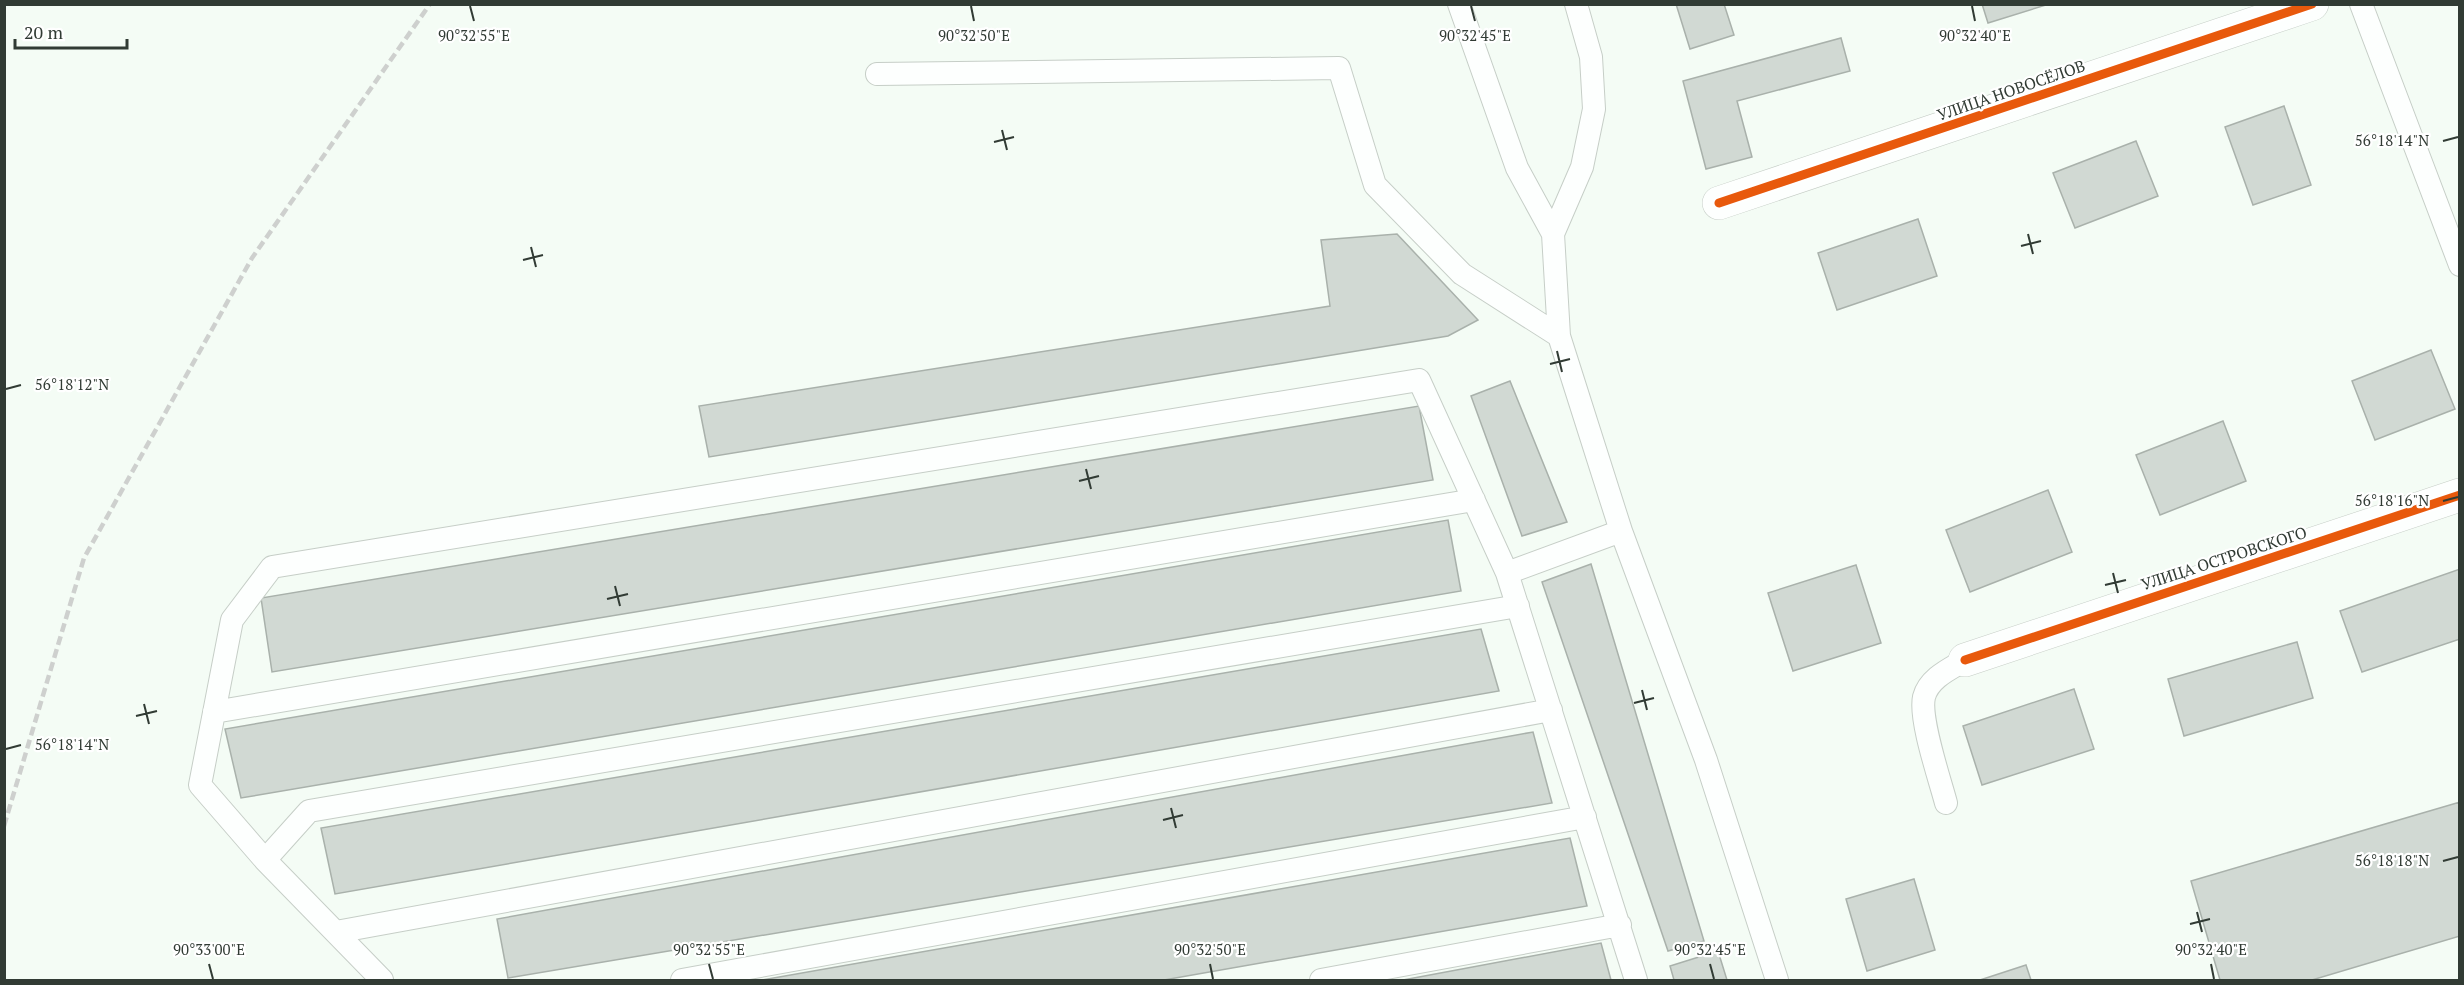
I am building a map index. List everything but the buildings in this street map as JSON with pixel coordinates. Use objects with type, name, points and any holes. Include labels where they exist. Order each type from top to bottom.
[{"type":"street","name":"УЛИЦА НОВОСЁЛОВ","points":[[1719,203],[2312,4]]},
{"type":"street","name":"УЛИЦА ОСТРОВСКОГО","points":[[1965,660],[2460,495]]},
{"type":"lane","points":[[1459,4],[1517,168],[1553,234],[1559,336],[1621,531],[1706,760],[1777,981]]},
{"type":"lane","points":[[1553,234],[1582,167],[1594,109],[1591,57],[1576,4]]},
{"type":"lane","points":[[2361,4],[2460,266]]},
{"type":"lane","points":[[877,74],[1339,68],[1375,184],[1462,274],[1559,336]]},
{"type":"lane","points":[[382,981],[265,860],[200,785],[232,620],[272,567],[1419,380],[1507,573],[1636,981]]},
{"type":"lane","points":[[214,712],[1474,500]]},
{"type":"lane","points":[[1507,573],[1621,531]]},
{"type":"lane","points":[[265,860],[309,811],[1518,606]]},
{"type":"lane","points":[[1946,803],[1926,723],[1924,697],[1938,676],[1965,660]]},
{"type":"lane","points":[[336,932],[1551,710]]},
{"type":"lane","points":[[682,981],[1585,817]]},
{"type":"lane","points":[[1322,981],[1620,925]]},
{"type":"railway","points":[[4,826],[84,558],[252,258],[430,4]]},
{"type":"cycle path","points":[[1719,203],[2312,4]]},
{"type":"cycle path","points":[[1965,660],[2460,495]]}]
